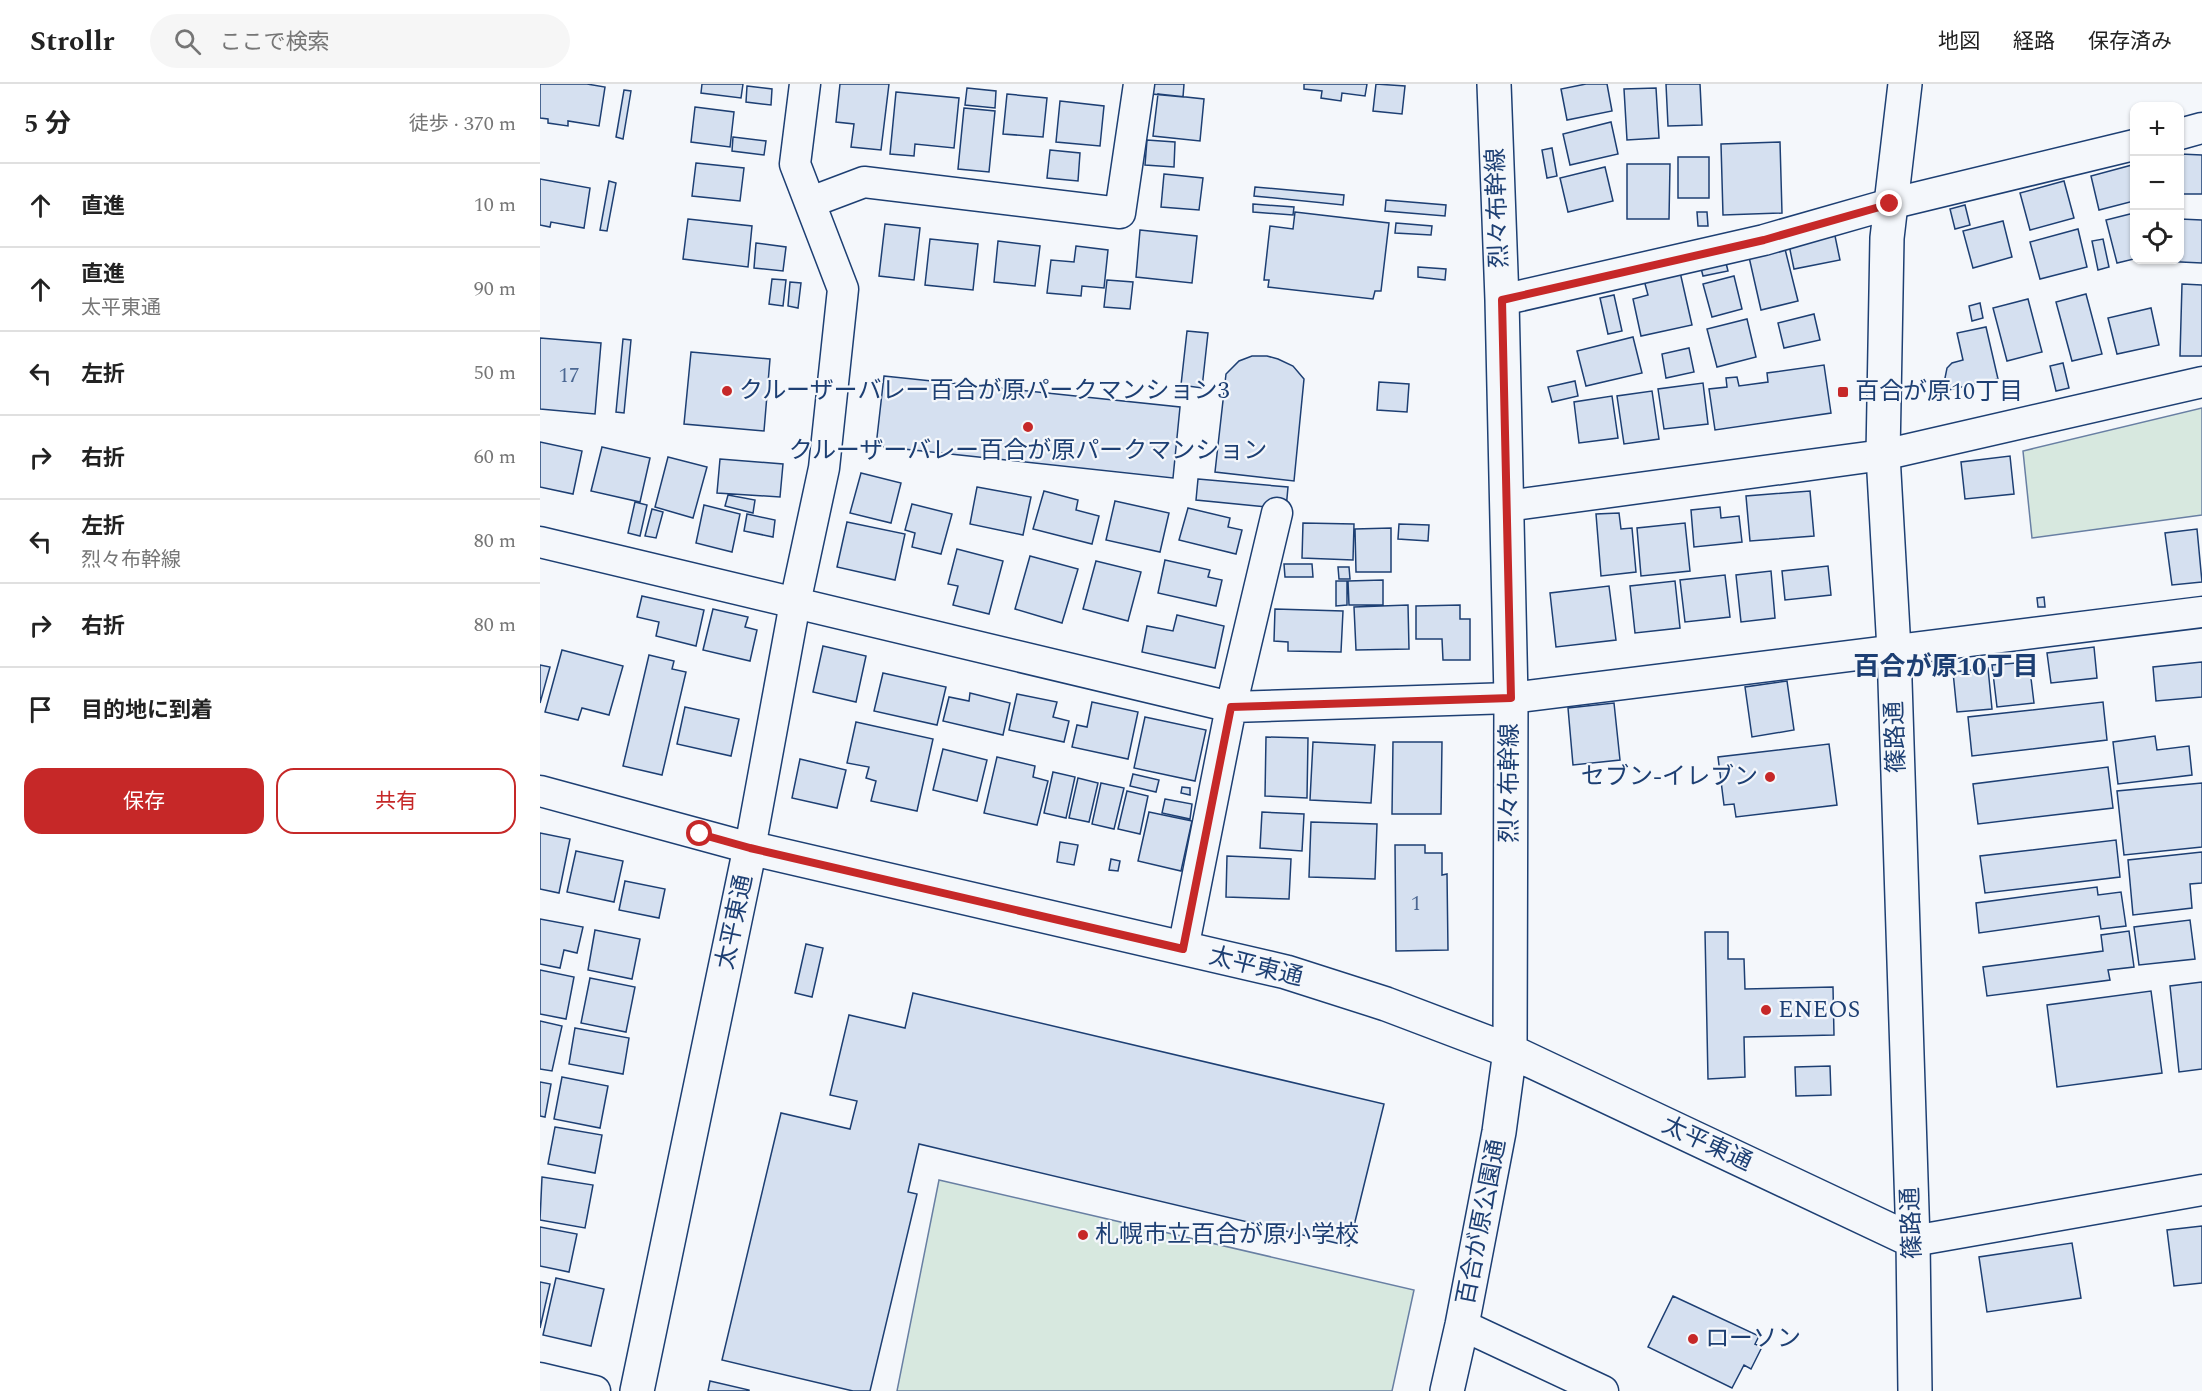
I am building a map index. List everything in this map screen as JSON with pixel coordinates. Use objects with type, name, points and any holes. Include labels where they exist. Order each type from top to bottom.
[{"type":"street","points":[[540,791],[750,848],[795,603],[824,468],[843,289],[795,164],[805,84]]},
{"type":"street","points":[[811,202],[864,182],[1120,213],[1138,84]]},
{"type":"street","name":"烈々布幹線","points":[[1494,84],[1502,300],[1511,698],[1510,1051]]},
{"type":"street","name":"篠路通","points":[[1905,84],[1887,238],[1883,455],[1894,650],[1913,1241],[1915,1391]]},
{"type":"street","points":[[2184,133],[2202,128]]},
{"type":"street","points":[[1502,300],[1764,240],[1890,204],[2130,146]]},
{"type":"street","points":[[1507,506],[1883,455],[2202,382]]},
{"type":"street","points":[[1183,949],[1231,707],[1277,513]]},
{"type":"street","points":[[540,543],[1231,707],[1511,698],[2202,612]]},
{"type":"street","name":"太平東通","points":[[637,1391],[750,848],[1297,976],[1386,1004],[1510,1051],[1913,1241]]},
{"type":"street","name":"百合が原公園通","points":[[1447,1391],[1499,1132],[1510,1051]]},
{"type":"street","points":[[1913,1241],[2202,1190]]},
{"type":"street","points":[[1462,1325],[1603,1391]]},
{"type":"street","points":[[540,1378],[595,1391]]},
{"type":"shaded area","points":[[2202,408],[2202,515],[2032,538],[2023,451]]},
{"type":"shaded area","points":[[939,1180],[1414,1290],[1392,1391],[897,1391]]},
{"type":"building","points":[[540,84],[587,84],[605,87],[599,126],[568,121],[568,126],[548,123],[548,119],[540,118]]},
{"type":"building","points":[[702,84],[743,84],[741,98],[701,93]]},
{"type":"building","points":[[840,84],[889,84],[881,150],[851,147],[854,124],[836,122]]},
{"type":"building","points":[[1153,84],[1184,84],[1183,97],[1152,94]]},
{"type":"building","points":[[1304,84],[1367,84],[1365,96],[1342,93],[1341,101],[1321,98],[1322,91],[1304,89]]},
{"type":"building","points":[[1376,84],[1405,86],[1402,114],[1373,111]]},
{"type":"building","points":[[1586,84],[1607,84],[1612,111],[1567,120],[1561,89]]},
{"type":"building","points":[[1666,84],[1700,84],[1702,125],[1668,126]]},
{"type":"building","points":[[747,86],[772,89],[771,105],[746,102]]},
{"type":"building","points":[[967,88],[996,91],[995,108],[965,105]]},
{"type":"building","points":[[1656,88],[1659,138],[1627,140],[1624,89]]},
{"type":"building","points":[[624,90],[631,91],[623,139],[616,137]]},
{"type":"building","points":[[896,92],[959,98],[954,148],[915,144],[914,156],[890,154]]},
{"type":"building","points":[[1007,94],[1047,98],[1043,137],[1003,134]]},
{"type":"building","points":[[1158,94],[1204,99],[1200,141],[1153,136]]},
{"type":"building","points":[[1060,101],[1104,106],[1100,146],[1056,142]]},
{"type":"building","points":[[695,107],[734,112],[730,147],[691,142]]},
{"type":"building","points":[[964,108],[995,111],[989,172],[958,169]]},
{"type":"building","points":[[1611,122],[1618,154],[1570,165],[1563,134]]},
{"type":"building","points":[[733,137],[766,141],[764,155],[732,151]]},
{"type":"building","points":[[1147,140],[1175,142],[1174,167],[1145,165]]},
{"type":"building","points":[[1780,142],[1782,213],[1723,215],[1721,144]]},
{"type":"building","points":[[1552,148],[1557,176],[1547,178],[1542,150]]},
{"type":"building","points":[[1050,150],[1080,153],[1078,181],[1047,178]]},
{"type":"building","points":[[2184,154],[2202,155],[2202,194],[2184,194]]},
{"type":"building","points":[[1678,157],[1709,157],[1709,198],[1678,198]]},
{"type":"building","points":[[696,163],[744,168],[740,201],[692,196]]},
{"type":"building","points":[[1627,164],[1670,164],[1669,219],[1627,219]]},
{"type":"building","points":[[2130,166],[2130,202],[2099,210],[2091,176]]},
{"type":"building","points":[[1605,167],[1613,201],[1568,212],[1560,178]]},
{"type":"building","points":[[1164,174],[1203,178],[1199,210],[1161,207]]},
{"type":"building","points":[[540,179],[590,188],[584,228],[551,222],[550,227],[540,225]]},
{"type":"building","points":[[609,181],[616,183],[607,231],[600,230]]},
{"type":"building","points":[[2064,181],[2074,218],[2030,230],[2020,193]]},
{"type":"building","points":[[1255,187],[1344,195],[1343,205],[1254,196]]},
{"type":"building","points":[[1386,200],[1446,205],[1445,216],[1385,211]]},
{"type":"building","points":[[1253,204],[1294,207],[1293,215],[1253,212]]},
{"type":"building","points":[[1965,205],[1970,225],[1955,229],[1950,209]]},
{"type":"building","points":[[1295,212],[1389,223],[1381,291],[1375,291],[1373,299],[1268,287],[1269,280],[1264,280],[1270,226],[1293,229]]},
{"type":"building","points":[[1697,212],[1707,212],[1708,226],[1698,226]]},
{"type":"building","points":[[2130,214],[2130,260],[2117,263],[2106,220]]},
{"type":"building","points":[[688,219],[752,226],[748,267],[683,259]]},
{"type":"building","points":[[2184,219],[2202,220],[2202,263],[2184,262]]},
{"type":"building","points":[[2003,221],[2012,257],[1973,268],[1963,231]]},
{"type":"building","points":[[1396,223],[1432,226],[1431,235],[1395,233]]},
{"type":"building","points":[[885,224],[920,228],[914,280],[879,276]]},
{"type":"building","points":[[2078,229],[2087,267],[2040,279],[2030,242]]},
{"type":"building","points":[[1140,230],[1197,236],[1192,283],[1136,277]]},
{"type":"building","points":[[1835,236],[1840,260],[1794,269],[1789,245]]},
{"type":"building","points":[[930,239],[978,244],[973,290],[925,285]]},
{"type":"building","points":[[2103,239],[2109,267],[2098,270],[2092,241]]},
{"type":"building","points":[[998,241],[1040,246],[1035,286],[994,282]]},
{"type":"building","points":[[756,243],[786,247],[783,271],[754,268]]},
{"type":"building","points":[[1076,246],[1108,250],[1104,288],[1082,286],[1081,296],[1047,293],[1051,260],[1074,262]]},
{"type":"building","points":[[1785,249],[1798,301],[1761,310],[1749,257]]},
{"type":"building","points":[[1725,259],[1728,271],[1703,276],[1700,264]]},
{"type":"building","points":[[1418,267],[1446,269],[1445,280],[1418,277]]},
{"type":"building","points":[[1680,272],[1692,325],[1641,336],[1633,299],[1648,295],[1644,280]]},
{"type":"building","points":[[1734,276],[1742,309],[1712,317],[1703,284]]},
{"type":"building","points":[[772,279],[786,280],[783,306],[769,304]]},
{"type":"building","points":[[1107,280],[1133,282],[1130,309],[1104,307]]},
{"type":"building","points":[[790,282],[801,283],[798,308],[788,306]]},
{"type":"building","points":[[2182,284],[2202,285],[2202,356],[2180,356]]},
{"type":"building","points":[[2086,294],[2102,354],[2072,361],[2056,302]]},
{"type":"building","points":[[1614,295],[1622,331],[1608,334],[1600,298]]},
{"type":"building","points":[[2028,299],[2042,352],[2007,361],[1993,308]]},
{"type":"building","points":[[1980,303],[1983,318],[1972,321],[1969,306]]},
{"type":"building","points":[[2151,308],[2159,345],[2117,354],[2108,318]]},
{"type":"building","points":[[1814,314],[1820,340],[1784,348],[1778,323]]},
{"type":"building","points":[[1747,319],[1756,357],[1717,367],[1707,329]]},
{"type":"building","points":[[1986,327],[1998,379],[1948,390],[1945,378],[1947,368],[1952,363],[1963,360],[1957,333]]},
{"type":"building","points":[[1187,331],[1208,333],[1202,388],[1181,385]]},
{"type":"building","points":[[1633,337],[1642,373],[1586,386],[1577,351]]},
{"type":"building","points":[[540,338],[601,343],[595,414],[540,409]]},
{"type":"building","points":[[623,339],[631,340],[624,413],[616,412]]},
{"type":"building","points":[[1689,348],[1694,372],[1666,378],[1662,354]]},
{"type":"building","name":"クルーザーバレー百合が原パークマンション3","points":[[691,352],[770,359],[764,431],[684,424]]},
{"type":"building","points":[[1252,356],[1278,359],[1293,366],[1304,379],[1294,481],[1215,472],[1226,374],[1239,361]]},
{"type":"building","points":[[2063,363],[2069,388],[2056,391],[2050,366]]},
{"type":"building","points":[[1824,365],[1831,413],[1715,430],[1709,389],[1727,387],[1726,378],[1737,377],[1739,386],[1768,382],[1767,373]]},
{"type":"building","name":"クルーザーバレー百合が原パークマンション","points":[[884,376],[1180,407],[1173,478],[876,446]]},
{"type":"building","points":[[1575,381],[1578,396],[1552,402],[1548,387]]},
{"type":"building","points":[[1379,382],[1409,384],[1407,412],[1377,410]]},
{"type":"building","points":[[1703,383],[1708,424],[1664,429],[1658,389]]},
{"type":"building","points":[[1652,391],[1659,439],[1624,444],[1617,396]]},
{"type":"building","points":[[1612,396],[1618,438],[1579,443],[1574,402]]},
{"type":"building","points":[[540,442],[582,451],[573,494],[540,487]]},
{"type":"building","points":[[602,447],[650,458],[640,502],[591,491]]},
{"type":"building","points":[[2010,456],[2014,494],[1965,499],[1961,462]]},
{"type":"building","points":[[668,457],[707,467],[693,518],[655,507]]},
{"type":"building","points":[[720,459],[783,464],[780,497],[717,493]]},
{"type":"building","points":[[861,473],[901,483],[891,523],[850,513]]},
{"type":"building","points":[[1198,479],[1288,487],[1286,509],[1196,500]]},
{"type":"building","points":[[977,487],[1031,497],[1023,535],[970,524]]},
{"type":"building","points":[[1044,491],[1078,500],[1076,510],[1099,516],[1092,544],[1033,529]]},
{"type":"building","points":[[1810,491],[1814,536],[1750,541],[1746,496]]},
{"type":"building","points":[[728,495],[755,500],[753,513],[725,506]]},
{"type":"building","points":[[1115,501],[1169,513],[1160,552],[1106,540]]},
{"type":"building","points":[[635,502],[647,505],[640,536],[628,533]]},
{"type":"building","points":[[912,504],[952,514],[941,554],[912,547],[915,533],[905,530]]},
{"type":"building","points":[[704,505],[740,514],[732,552],[696,543]]},
{"type":"building","points":[[1720,507],[1721,518],[1739,516],[1742,542],[1694,547],[1691,510]]},
{"type":"building","points":[[1188,508],[1230,518],[1228,527],[1242,530],[1236,554],[1179,540]]},
{"type":"building","points":[[652,509],[663,512],[656,538],[645,536]]},
{"type":"building","points":[[1619,513],[1621,529],[1632,528],[1636,572],[1601,576],[1596,514]]},
{"type":"building","points":[[747,514],[775,520],[773,537],[744,531]]},
{"type":"building","points":[[847,522],[905,534],[895,580],[837,567]]},
{"type":"building","points":[[1303,523],[1354,524],[1353,560],[1302,558]]},
{"type":"building","points":[[1685,523],[1690,571],[1641,576],[1637,528]]},
{"type":"building","points":[[1399,524],[1429,525],[1428,541],[1398,539]]},
{"type":"building","points":[[1391,528],[1391,572],[1356,572],[1355,529]]},
{"type":"building","points":[[2197,529],[2202,582],[2172,585],[2165,533]]},
{"type":"building","points":[[957,549],[1003,561],[989,614],[953,605],[958,586],[948,584]]},
{"type":"building","points":[[1030,556],[1078,569],[1062,623],[1015,609]]},
{"type":"building","points":[[1165,560],[1210,570],[1208,577],[1222,580],[1216,606],[1158,593]]},
{"type":"building","points":[[1096,561],[1141,572],[1128,621],[1083,609]]},
{"type":"building","points":[[1284,564],[1312,564],[1313,577],[1285,577]]},
{"type":"building","points":[[1828,566],[1831,595],[1785,600],[1782,571]]},
{"type":"building","points":[[1338,567],[1349,567],[1350,579],[1339,579]]},
{"type":"building","points":[[1771,571],[1775,618],[1741,622],[1736,575]]},
{"type":"building","points":[[1725,575],[1730,617],[1685,622],[1680,580]]},
{"type":"building","points":[[1383,580],[1383,605],[1349,605],[1348,581]]},
{"type":"building","points":[[1336,581],[1347,581],[1347,605],[1336,606]]},
{"type":"building","points":[[1675,581],[1680,628],[1635,633],[1630,586]]},
{"type":"building","points":[[1609,586],[1616,640],[1556,647],[1550,593]]},
{"type":"building","points":[[642,596],[704,610],[696,646],[656,636],[659,622],[637,617]]},
{"type":"building","points":[[2044,597],[2045,607],[2038,607],[2037,598]]},
{"type":"building","points":[[1408,605],[1409,649],[1356,650],[1354,607]]},
{"type":"building","points":[[1460,605],[1460,619],[1470,619],[1470,660],[1443,660],[1442,639],[1416,639],[1416,606]]},
{"type":"building","points":[[713,609],[748,617],[745,627],[757,630],[750,661],[703,650]]},
{"type":"building","points":[[1275,609],[1343,611],[1341,652],[1288,651],[1288,642],[1274,641]]},
{"type":"building","points":[[1177,615],[1224,626],[1215,668],[1142,652],[1147,626],[1173,631]]},
{"type":"building","points":[[823,646],[866,656],[856,702],[813,692]]},
{"type":"building","points":[[2094,647],[2097,678],[2051,683],[2047,653]]},
{"type":"building","points":[[562,650],[623,666],[609,715],[582,708],[578,720],[545,712]]},
{"type":"building","points":[[649,655],[674,661],[672,669],[686,672],[662,775],[623,766]]},
{"type":"building","points":[[2029,662],[2034,703],[1997,707],[1992,665]]},
{"type":"building","points":[[2202,662],[2202,697],[2156,701],[2153,667]]},
{"type":"building","points":[[540,665],[550,667],[540,703]]},
{"type":"building","points":[[1988,668],[1992,709],[1957,712],[1953,672]]},
{"type":"building","points":[[883,673],[946,687],[937,725],[874,711]]},
{"type":"building","points":[[1787,681],[1794,730],[1752,737],[1745,687]]},
{"type":"building","points":[[970,693],[1010,703],[1003,735],[943,721],[949,697],[969,701]]},
{"type":"building","points":[[1017,694],[1057,702],[1053,717],[1069,721],[1064,742],[1009,730]]},
{"type":"building","points":[[1092,702],[1138,712],[1128,759],[1072,747],[1077,725],[1087,727]]},
{"type":"building","points":[[2103,702],[2107,740],[1972,756],[1968,717]]},
{"type":"building","points":[[1614,703],[1620,760],[1573,765],[1568,708]]},
{"type":"building","points":[[685,707],[739,719],[731,756],[677,744]]},
{"type":"building","points":[[1145,717],[1206,730],[1195,781],[1134,768]]},
{"type":"building","points":[[856,722],[933,739],[917,811],[871,801],[876,781],[866,778],[869,767],[847,763]]},
{"type":"building","points":[[2155,736],[2157,750],[2189,746],[2192,775],[2118,784],[2113,742]]},
{"type":"building","points":[[1266,737],[1308,738],[1307,798],[1265,796]]},
{"type":"building","points":[[1313,742],[1375,745],[1371,803],[1310,800]]},
{"type":"building","points":[[1393,742],[1442,742],[1441,814],[1392,814]]},
{"type":"building","points":[[1829,744],[1837,805],[1736,817],[1734,804],[1724,805],[1718,757]]},
{"type":"building","points":[[943,749],[987,760],[977,801],[933,790]]},
{"type":"building","points":[[997,757],[1035,766],[1033,777],[1048,781],[1037,825],[984,813]]},
{"type":"building","points":[[800,759],[846,770],[837,808],[792,798]]},
{"type":"building","points":[[2108,767],[2113,808],[1978,824],[1973,784]]},
{"type":"building","points":[[1053,772],[1075,777],[1066,818],[1044,813]]},
{"type":"building","points":[[1133,774],[1159,780],[1156,792],[1130,786]]},
{"type":"building","points":[[1078,778],[1098,783],[1089,822],[1069,818]]},
{"type":"building","points":[[1101,783],[1124,788],[1114,829],[1092,824]]},
{"type":"building","points":[[2202,783],[2202,847],[2124,855],[2117,791]]},
{"type":"building","points":[[1182,787],[1190,788],[1190,795],[1181,793]]},
{"type":"building","points":[[1127,791],[1148,796],[1140,834],[1118,829]]},
{"type":"building","points":[[1165,799],[1192,804],[1190,819],[1162,813]]},
{"type":"building","points":[[1149,812],[1192,821],[1181,871],[1138,861]]},
{"type":"building","points":[[1262,812],[1304,814],[1302,851],[1260,848]]},
{"type":"building","points":[[1311,822],[1377,824],[1375,879],[1309,877]]},
{"type":"building","points":[[540,833],[570,839],[559,893],[540,889]]},
{"type":"building","points":[[2116,840],[2120,877],[1985,893],[1980,856]]},
{"type":"building","points":[[1060,842],[1078,845],[1074,865],[1057,862]]},
{"type":"building","points":[[1395,845],[1425,845],[1425,853],[1442,853],[1442,875],[1447,874],[1448,950],[1396,951]]},
{"type":"building","points":[[576,851],[623,861],[614,902],[567,892]]},
{"type":"building","points":[[2202,852],[2202,883],[2190,884],[2192,908],[2133,915],[2128,860]]},
{"type":"building","points":[[1227,856],[1291,859],[1289,899],[1226,897]]},
{"type":"building","points":[[1111,859],[1120,861],[1118,871],[1109,870]]},
{"type":"building","points":[[625,881],[665,889],[659,918],[619,910]]},
{"type":"building","points":[[2097,887],[2098,895],[2121,892],[2126,926],[2101,929],[2099,916],[1979,933],[1976,903]]},
{"type":"building","points":[[540,919],[583,927],[577,953],[564,950],[560,968],[540,964]]},
{"type":"building","points":[[2190,920],[2195,959],[2139,965],[2134,927]]},
{"type":"building","points":[[595,930],[640,939],[632,979],[588,970]]},
{"type":"building","points":[[2129,931],[2134,967],[2108,970],[2110,980],[1987,996],[1983,967],[2103,951],[2101,935]]},
{"type":"building","points":[[1705,932],[1728,932],[1728,959],[1744,959],[1745,989],[1833,987],[1834,1035],[1744,1037],[1745,1077],[1708,1079]]},
{"type":"building","points":[[806,944],[823,948],[812,997],[795,993]]},
{"type":"building","points":[[540,970],[574,977],[566,1019],[540,1014]]},
{"type":"building","points":[[590,978],[635,987],[626,1032],[581,1023]]},
{"type":"building","points":[[2202,982],[2202,1069],[2179,1072],[2170,986]]},
{"type":"building","points":[[2151,991],[2162,1073],[2057,1087],[2047,1005]]},
{"type":"building","points":[[913,993],[1384,1104],[1349,1246],[919,1144],[908,1192],[917,1194],[870,1391],[853,1391],[722,1360],[781,1113],[850,1129],[857,1101],[830,1095],[849,1015],[905,1028]]},
{"type":"building","points":[[540,1021],[562,1026],[552,1071],[540,1069]]},
{"type":"building","points":[[575,1028],[629,1038],[623,1074],[569,1064]]},
{"type":"building","points":[[1830,1066],[1831,1095],[1796,1096],[1795,1067]]},
{"type":"building","points":[[562,1077],[608,1086],[600,1128],[554,1119]]},
{"type":"building","points":[[540,1082],[551,1084],[545,1117],[540,1116]]},
{"type":"building","points":[[555,1127],[602,1135],[595,1173],[548,1164]]},
{"type":"building","points":[[542,1177],[593,1185],[585,1228],[540,1220]]},
{"type":"building","points":[[2202,1226],[2202,1283],[2174,1286],[2167,1230]]},
{"type":"building","points":[[540,1227],[577,1234],[569,1272],[540,1266]]},
{"type":"building","points":[[2072,1243],[2081,1298],[1987,1312],[1979,1257]]},
{"type":"building","points":[[556,1278],[604,1289],[591,1346],[543,1335]]},
{"type":"building","points":[[540,1282],[550,1284],[540,1328]]},
{"type":"building","points":[[1673,1296],[1759,1336],[1755,1344],[1762,1347],[1751,1369],[1744,1365],[1732,1388],[1648,1347]]},
{"type":"building","points":[[710,1381],[749,1390],[749,1391],[708,1391]]},
{"type":"place","name":"クルーザーバレー百合が原パークマンション3","points":[[727,391]]},
{"type":"place","name":"百合が原10丁目","points":[[1843,392]]},
{"type":"place","name":"クルーザーバレー百合が原パークマンション","points":[[1028,427]]},
{"type":"place","name":"セブン-イレブン","points":[[1770,777]]},
{"type":"place","name":"ENEOS","points":[[1766,1010]]},
{"type":"place","name":"札幌市立百合が原小学校","points":[[1083,1235]]},
{"type":"place","name":"ローソン","points":[[1693,1339]]},
{"type":"district","name":"百合が原10丁目","points":[[1946,667]]},
{"type":"route","points":[[700,834],[750,848],[1183,949],[1231,707],[1511,698],[1502,300],[1764,240],[1890,204]]}]
